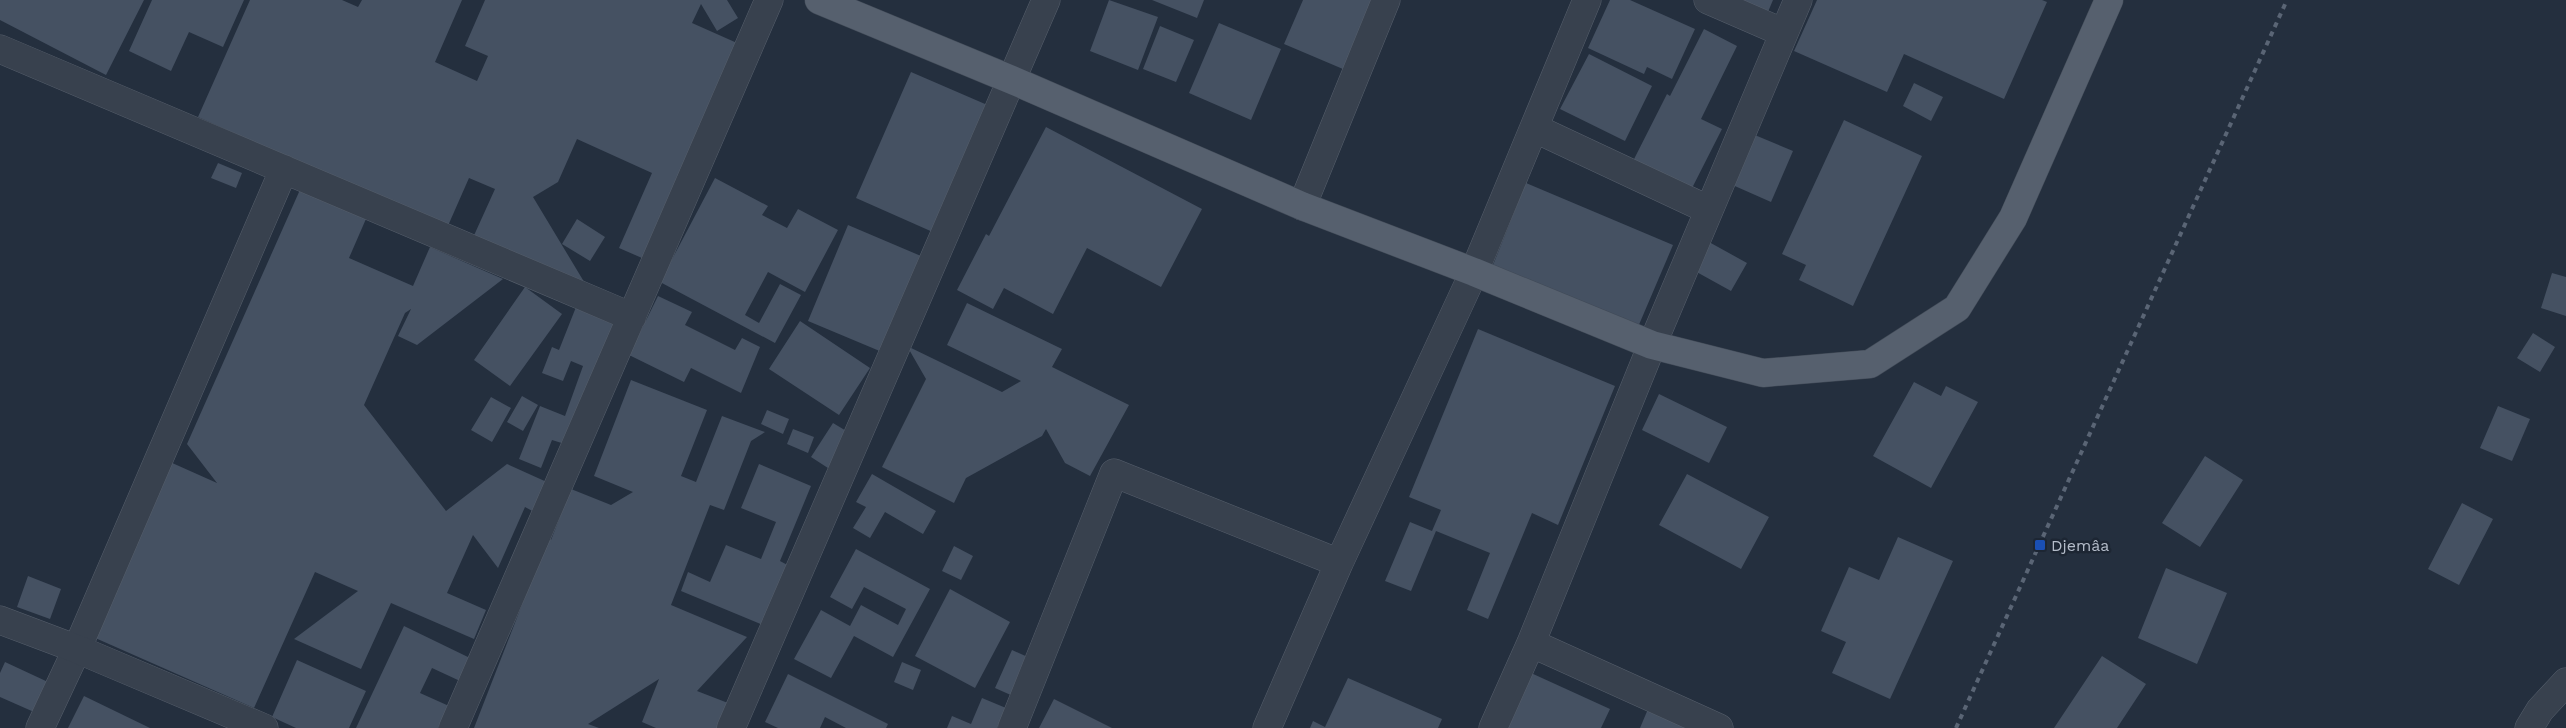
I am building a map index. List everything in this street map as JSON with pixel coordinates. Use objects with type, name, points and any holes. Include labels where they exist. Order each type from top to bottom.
[{"type":"main road","points":[[819,0],[1012,80],[1302,206],[1474,272],[1652,345],[1763,373],[1870,364],[1957,308],[2013,218],[2109,0]]},
{"type":"street","points":[[454,728],[769,0]]},
{"type":"street","points":[[731,728],[1046,0]]},
{"type":"street","points":[[1302,206],[1386,0]]},
{"type":"street","points":[[1268,728],[1339,563],[1474,272],[1587,0]]},
{"type":"street","points":[[1708,0],[1784,34]]},
{"type":"street","points":[[1493,728],[1531,643],[1652,345],[1798,0]]},
{"type":"street","points":[[0,49],[632,316]]},
{"type":"street","points":[[1534,128],[1709,210]]},
{"type":"street","points":[[40,728],[77,649],[284,169]]},
{"type":"street","points":[[1012,728],[1114,473],[1339,563]]},
{"type":"street","points":[[0,620],[77,649],[264,728]]},
{"type":"street","points":[[1531,643],[1719,728]]},
{"type":"street","points":[[2529,728],[2540,710],[2566,682]]},
{"type":"building","points":[[0,0],[144,0],[106,75],[0,20]]},
{"type":"building","points":[[152,0],[244,0],[223,47],[189,32],[171,71],[129,51]]},
{"type":"building","points":[[250,0],[342,0],[358,7],[362,0],[462,0],[435,62],[477,81],[488,56],[465,46],[485,0],[727,0],[738,18],[717,31],[701,4],[692,23],[737,43],[642,258],[619,248],[652,173],[577,139],[558,182],[533,197],[592,295],[471,242],[495,189],[469,178],[447,228],[198,117]]},
{"type":"building","points":[[1109,0],[1158,17],[1138,70],[1090,51]]},
{"type":"building","points":[[1152,0],[1204,0],[1197,18]]},
{"type":"building","points":[[1303,0],[1380,0],[1350,72],[1284,44]]},
{"type":"building","points":[[1610,0],[1630,0],[1695,29],[1672,79],[1647,67],[1644,74],[1588,48]]},
{"type":"building","points":[[1722,0],[1773,0],[1765,19]]},
{"type":"building","points":[[1817,0],[2042,0],[2047,2],[2004,99],[1904,54],[1887,92],[1794,51]]},
{"type":"building","points":[[1219,23],[1281,49],[1251,120],[1189,93]]},
{"type":"building","points":[[1160,26],[1194,40],[1176,82],[1143,69]]},
{"type":"building","points":[[1704,29],[1737,46],[1701,119],[1722,129],[1688,196],[1629,169],[1667,94],[1670,96]]},
{"type":"building","points":[[1589,54],[1652,86],[1625,141],[1560,109]]},
{"type":"building","points":[[911,72],[992,107],[935,233],[856,198]]},
{"type":"building","points":[[1914,83],[1943,97],[1931,121],[1903,106]]},
{"type":"building","points":[[1844,120],[1922,156],[1853,306],[1799,280],[1806,265],[1782,254]]},
{"type":"building","points":[[1046,127],[1202,209],[1161,287],[1087,248],[1053,314],[1004,288],[993,309],[957,290],[986,234],[989,236]]},
{"type":"building","points":[[1750,133],[1793,151],[1771,202],[1728,183]]},
{"type":"building","points":[[218,163],[242,173],[236,188],[211,178]]},
{"type":"building","points":[[715,178],[768,206],[762,215],[787,228],[798,209],[838,230],[805,292],[768,272],[745,315],[759,323],[780,284],[801,295],[775,343],[660,282]]},
{"type":"building","points":[[303,183],[369,212],[349,258],[413,286],[430,247],[503,279],[417,345],[398,336],[411,309],[405,313],[364,405],[446,511],[507,464],[549,483],[536,513],[525,507],[498,568],[473,535],[447,593],[486,610],[474,639],[391,603],[361,669],[294,639],[358,591],[315,572],[254,708],[93,637],[170,462],[217,483],[187,444]]},
{"type":"building","points":[[1526,183],[1673,245],[1638,327],[1493,265]]},
{"type":"building","points":[[577,219],[605,237],[590,261],[562,244]]},
{"type":"building","points":[[848,225],[921,256],[882,352],[808,321]]},
{"type":"building","points":[[1709,242],[1747,263],[1731,291],[1693,270]]},
{"type":"building","points":[[2552,273],[2566,277],[2566,316],[2541,308]]},
{"type":"building","points":[[525,287],[562,314],[510,386],[474,360]]},
{"type":"building","points":[[658,296],[692,312],[685,325],[735,350],[742,338],[760,347],[741,393],[691,368],[684,382],[629,355]]},
{"type":"building","points":[[578,302],[617,317],[568,445],[552,440],[541,468],[519,459],[540,406],[565,416],[583,366],[571,361],[563,381],[542,373],[552,347],[559,350]]},
{"type":"building","points":[[967,303],[1062,349],[1052,367],[1129,405],[1090,476],[1065,463],[1046,429],[1042,436],[966,478],[954,503],[882,467],[926,379],[907,346],[1002,392],[1021,381],[947,345]]},
{"type":"building","points":[[800,321],[870,368],[839,415],[769,369]]},
{"type":"building","points":[[1478,329],[1615,386],[1558,525],[1532,513],[1488,619],[1467,610],[1490,553],[1436,531],[1411,591],[1385,581],[1410,522],[1432,531],[1441,510],[1409,497]]},
{"type":"building","points":[[2533,333],[2555,347],[2540,372],[2517,358]]},
{"type":"building","points":[[631,380],[707,410],[681,476],[696,482],[722,416],[765,432],[751,441],[724,510],[710,505],[671,605],[747,637],[697,691],[728,703],[718,728],[656,728],[642,722],[659,679],[588,724],[599,728],[474,728],[548,538],[551,540],[571,489],[611,505],[633,492],[594,476]]},
{"type":"building","points":[[1914,382],[1941,396],[1946,386],[1978,402],[1931,488],[1873,456]]},
{"type":"building","points":[[1659,394],[1727,427],[1709,463],[1642,430]]},
{"type":"building","points":[[522,396],[538,405],[523,431],[507,422]]},
{"type":"building","points":[[491,397],[511,408],[492,442],[471,430]]},
{"type":"building","points":[[2498,406],[2530,419],[2512,461],[2480,448]]},
{"type":"building","points":[[767,410],[789,419],[783,434],[761,424]]},
{"type":"building","points":[[833,423],[853,435],[831,470],[811,457]]},
{"type":"building","points":[[793,429],[814,437],[808,453],[787,444]]},
{"type":"building","points":[[2205,456],[2243,480],[2200,547],[2162,523]]},
{"type":"building","points":[[759,464],[811,486],[780,561],[793,568],[763,625],[681,591],[688,572],[710,582],[726,545],[761,559],[776,522],[741,508]]},
{"type":"building","points":[[872,474],[936,511],[923,534],[885,512],[870,538],[853,528],[866,507],[856,502]]},
{"type":"building","points":[[1687,474],[1769,517],[1741,569],[1659,525]]},
{"type":"building","points":[[2462,503],[2493,519],[2459,585],[2428,569]]},
{"type":"building","points":[[1898,537],[1953,561],[1890,699],[1832,673],[1846,642],[1821,631],[1849,567],[1879,580]]},
{"type":"building","points":[[954,546],[973,556],[961,580],[942,571]]},
{"type":"building","points":[[856,549],[930,589],[893,657],[854,636],[831,678],[794,659],[821,610],[850,626],[861,605],[898,625],[906,609],[864,587],[852,609],[830,597]]},
{"type":"building","points":[[2166,568],[2227,593],[2197,664],[2138,638]]},
{"type":"building","points":[[28,576],[61,589],[50,619],[17,607]]},
{"type":"building","points":[[950,589],[1010,622],[975,688],[915,656]]},
{"type":"building","points":[[404,626],[470,658],[460,681],[432,668],[420,693],[449,706],[438,728],[356,728]]},
{"type":"building","points":[[1012,650],[1030,658],[1013,696],[995,688]]},
{"type":"building","points":[[2102,656],[2146,684],[2117,728],[2054,728]]},
{"type":"building","points":[[297,660],[366,691],[349,728],[296,728],[272,717]]},
{"type":"building","points":[[5,662],[48,682],[34,712],[0,697],[0,673]]},
{"type":"building","points":[[902,662],[921,670],[913,690],[894,682]]},
{"type":"building","points":[[1531,673],[1610,709],[1601,728],[1506,728]]},
{"type":"building","points":[[788,674],[888,724],[886,728],[846,728],[825,717],[820,728],[778,728],[765,722]]},
{"type":"building","points":[[1348,678],[1442,719],[1438,728],[1310,728],[1313,721],[1325,727]]},
{"type":"building","points":[[84,696],[150,728],[68,728]]},
{"type":"building","points":[[982,698],[1006,708],[997,728],[947,728],[952,716],[971,724]]},
{"type":"building","points":[[1054,699],[1112,728],[1039,728]]},
{"type":"building","points":[[1648,709],[1690,728],[1640,728]]},
{"type":"railway","points":[[1956,728],[2287,0]]},
{"type":"place","name":"Djemâa","points":[[2040,545]]}]
